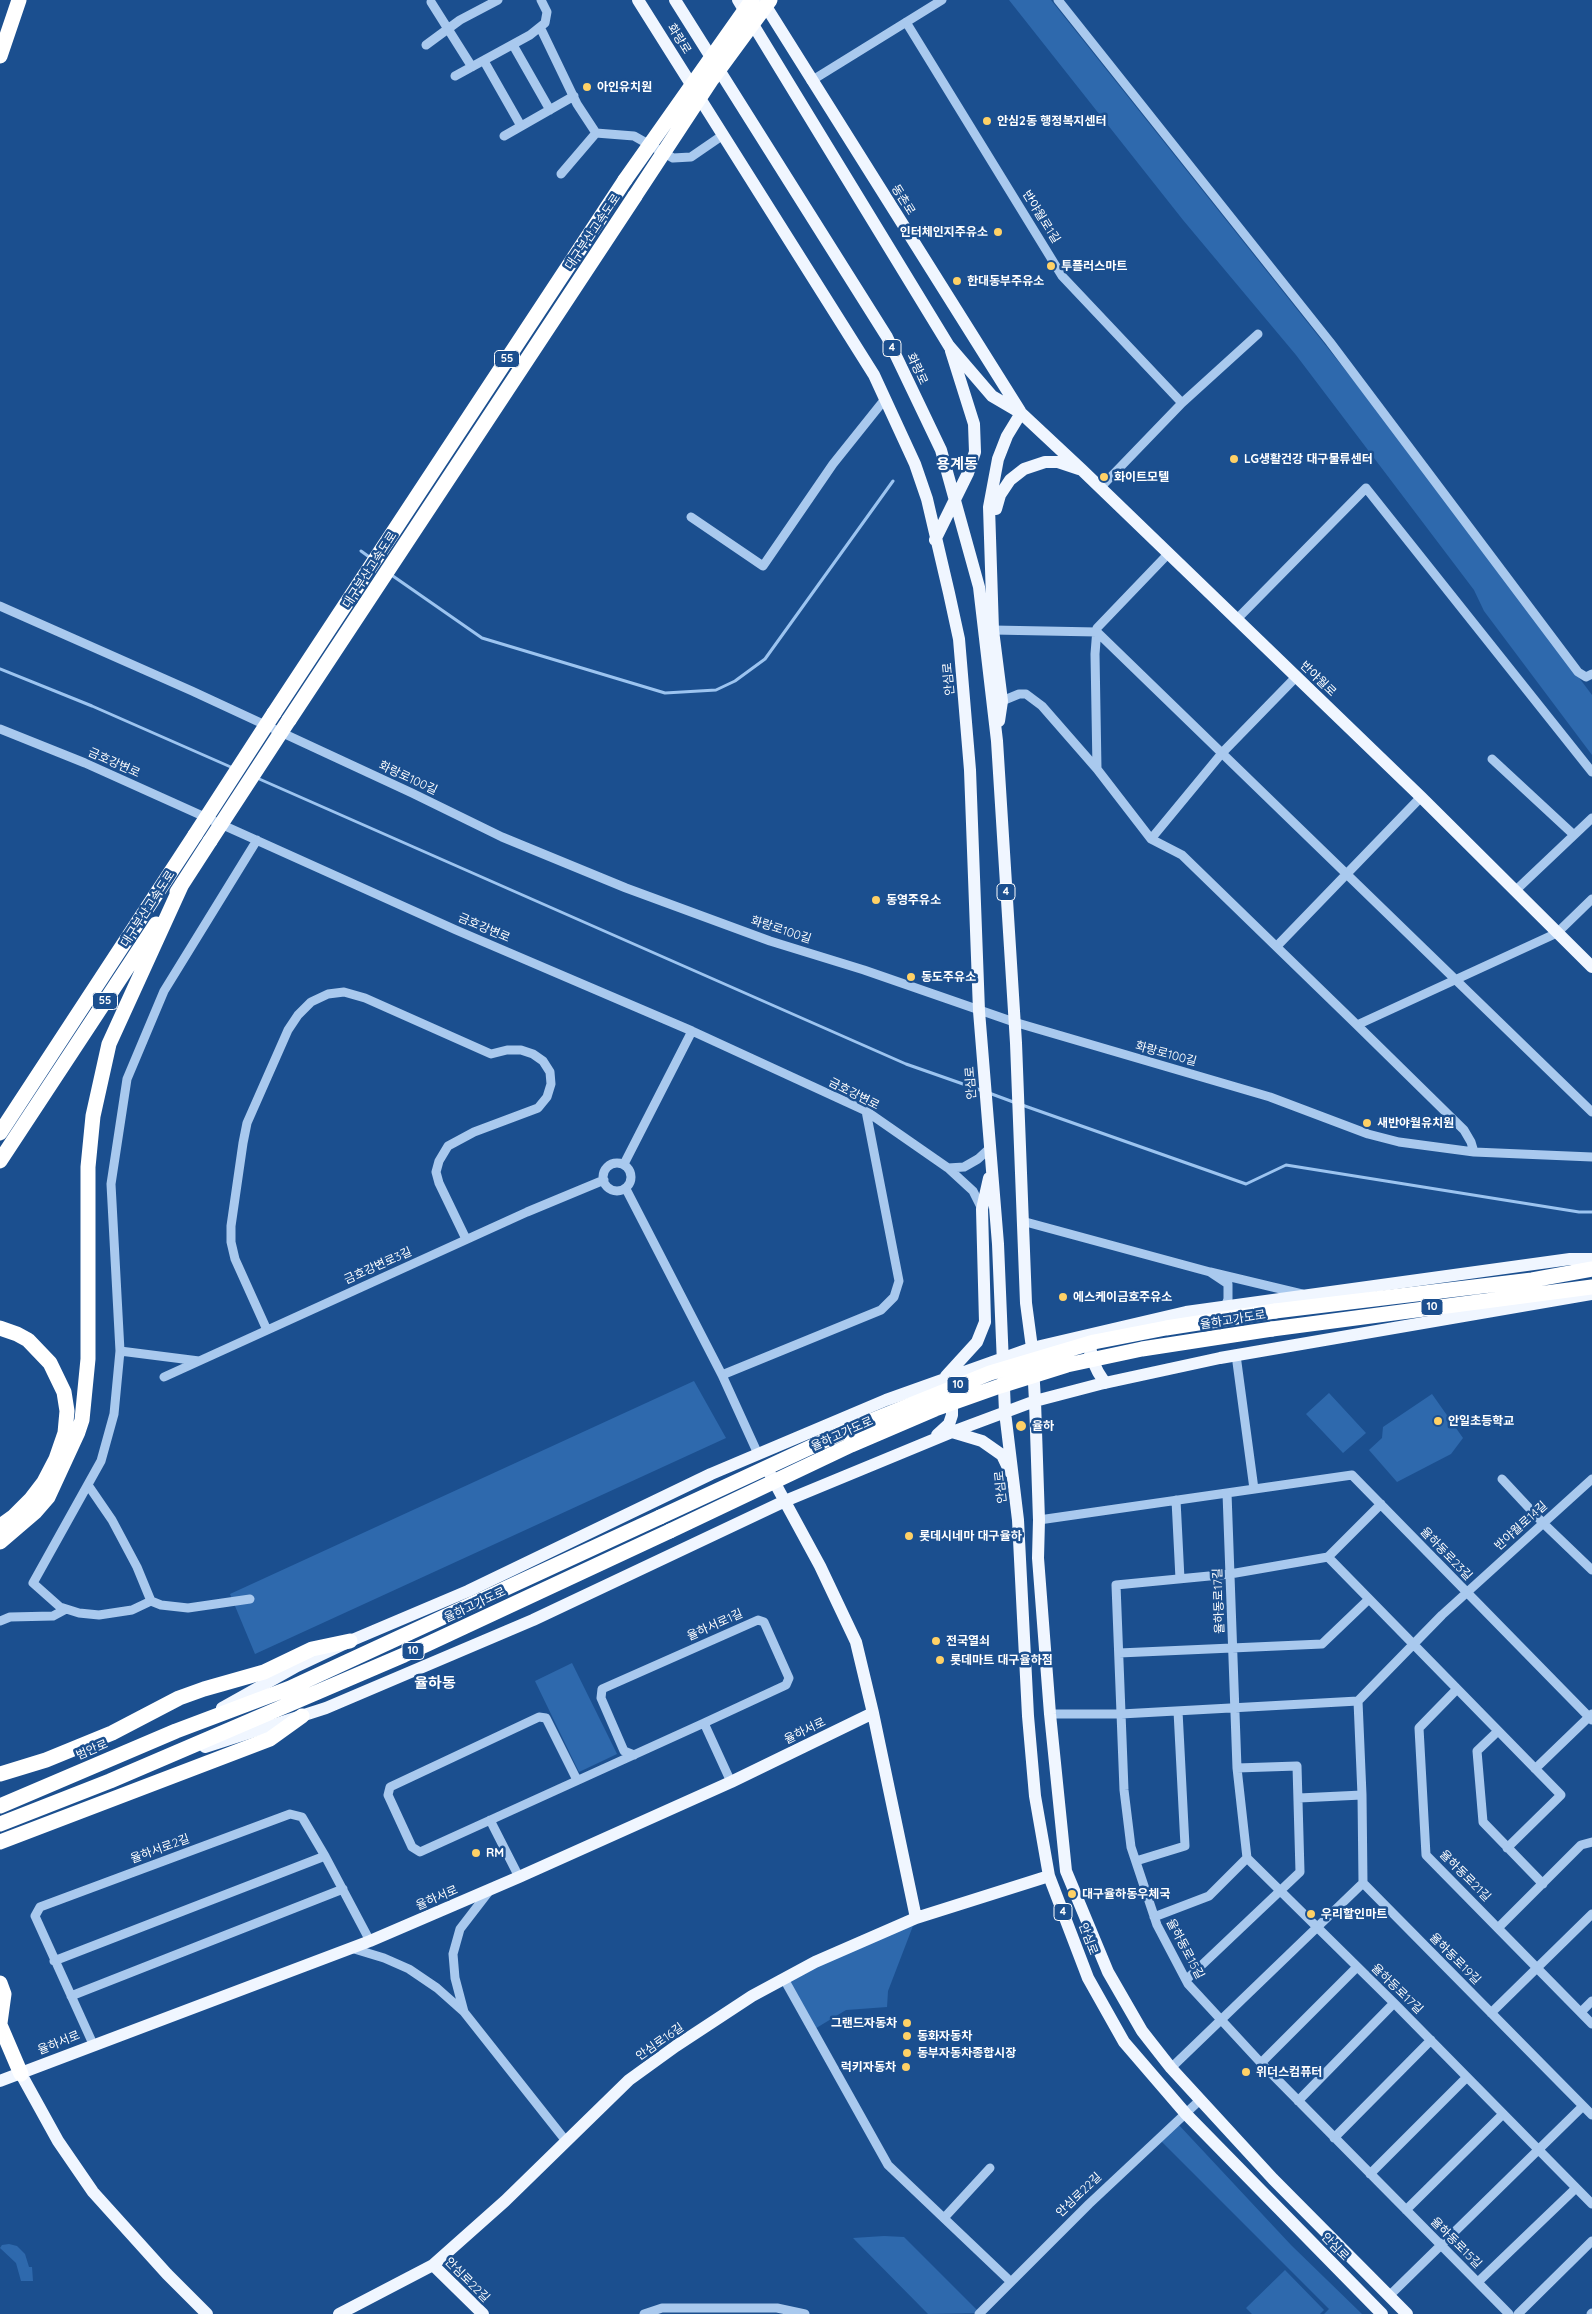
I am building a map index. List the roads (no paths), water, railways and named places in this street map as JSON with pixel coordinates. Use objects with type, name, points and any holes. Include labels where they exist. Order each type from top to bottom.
[{"type":"highway","points":[[0,56],[19,0]]},
{"type":"highway","name":"대구부산고속도로","points":[[0,1161],[375,591],[396,543],[624,180],[752,0]]},
{"type":"highway","name":"대구부산고속도로","points":[[0,1133],[66,1036],[362,580],[396,543],[635,196],[712,78],[770,0]]},
{"type":"highway","points":[[0,1542],[36,1512],[48,1496],[82,1420],[88,1359],[88,1167],[92,1116],[109,1044],[182,884]]},
{"type":"highway","points":[[0,1123],[66,1036]]},
{"type":"highway","name":"율하고가도로","points":[[196,1723],[290,1688],[841,1433],[990,1373],[1094,1342],[1166,1328],[1275,1311],[1524,1281],[1592,1269]]},
{"type":"highway","name":"율하고가도로","points":[[152,1763],[404,1655],[851,1445],[935,1409],[1000,1386],[1067,1365],[1142,1349],[1272,1329],[1592,1286]]},
{"type":"highway","points":[[0,1328],[17,1334],[35,1346],[46,1358],[57,1373],[64,1392],[67,1411],[65,1433],[56,1459],[44,1482],[31,1499],[13,1517],[0,1526]]},
{"type":"highway","points":[[0,1774],[46,1760],[112,1733],[187,1695],[264,1672],[312,1649],[350,1641]]},
{"type":"highway","points":[[0,1842],[270,1739],[302,1716]]},
{"type":"highway","name":"범안로","points":[[0,1806],[196,1723]]},
{"type":"highway","name":"10","points":[[0,1824],[152,1763]]},
{"type":"highway","points":[[0,1983],[4,1994],[0,2024],[21,2074]]},
{"type":"main road","name":"화랑로","points":[[638,0],[864,358],[885,398],[915,464],[927,499],[935,540]]},
{"type":"main road","name":"화랑로","points":[[675,0],[887,336],[941,450],[979,587],[997,741]]},
{"type":"main road","points":[[738,0],[949,346],[992,396],[1021,413],[1007,436],[998,459],[989,507],[993,630],[1002,701],[997,741]]},
{"type":"main road","name":"동촌로","points":[[762,0],[1021,413]]},
{"type":"main road","points":[[935,540],[944,518],[955,501],[975,452],[974,424],[949,346]]},
{"type":"main road","name":"반야월로","points":[[1021,413],[1421,797],[1592,967]]},
{"type":"main road","points":[[989,538],[1000,495],[1010,480],[1024,469],[1045,462],[1058,462],[1082,470]]},
{"type":"main road","name":"안심로","points":[[935,540],[959,639],[963,672],[970,770],[979,1011],[998,1244],[1004,1398],[1015,1482],[1028,1716],[1035,1796],[1049,1876],[1088,1978],[1124,2042],[1186,2114],[1382,2314]]},
{"type":"main road","name":"안심로","points":[[997,741],[1016,1043],[1026,1303],[1036,1401],[1038,1558],[1050,1714],[1066,1872],[1108,1972],[1142,2031],[1200,2100],[1273,2179],[1407,2314]]},
{"type":"main road","points":[[945,1378],[977,1342],[985,1322],[982,1209],[992,1167]]},
{"type":"main road","points":[[196,1723],[297,1666],[350,1641],[468,1591],[711,1474],[886,1400],[1032,1348],[1186,1312],[1570,1259],[1592,1259]]},
{"type":"main road","points":[[152,1763],[326,1708],[533,1620],[785,1501],[931,1440],[1036,1401],[1105,1383],[1236,1355],[1592,1294]]},
{"type":"main road","points":[[1103,1332],[1091,1349],[1090,1355],[1105,1383]]},
{"type":"main road","points":[[931,1440],[949,1424],[952,1415],[954,1397],[945,1378]]},
{"type":"main road","points":[[952,1432],[982,1441],[1002,1455],[1015,1482]]},
{"type":"main road","points":[[758,1454],[820,1566],[856,1642],[916,1918]]},
{"type":"main road","name":"율하서로","points":[[0,2081],[93,2044],[370,1941],[490,1890],[731,1782],[873,1714]]},
{"type":"main road","name":"안심로16길","points":[[339,2314],[433,2265],[505,2201],[629,2080],[676,2046],[752,1996],[815,1962],[916,1918],[1049,1876]]},
{"type":"main road","points":[[21,2074],[58,2141],[93,2192],[167,2274],[207,2314]]},
{"type":"main road","name":"안심로22길","points":[[433,2265],[483,2314]]},
{"type":"street","points":[[426,45],[498,0]]},
{"type":"street","points":[[455,76],[513,45],[545,23],[547,12],[542,0]]},
{"type":"street","points":[[812,81],[942,0]]},
{"type":"street","points":[[1058,0],[1330,342],[1578,672],[1586,677],[1592,674]]},
{"type":"street","points":[[430,2],[449,29],[472,68]]},
{"type":"street","name":"반야월로1길","points":[[906,22],[1062,276],[1182,403]]},
{"type":"street","points":[[540,27],[574,96],[596,133]]},
{"type":"street","points":[[513,45],[550,110]]},
{"type":"street","points":[[484,62],[521,126]]},
{"type":"street","points":[[504,136],[574,96]]},
{"type":"street","points":[[596,133],[634,136],[673,158],[691,157],[723,135]]},
{"type":"street","points":[[562,174],[596,133]]},
{"type":"street","points":[[1100,487],[1182,403],[1258,334]]},
{"type":"street","points":[[691,517],[763,566],[833,464],[885,398]]},
{"type":"street","points":[[1236,620],[1366,488],[1592,772]]},
{"type":"street","points":[[1097,770],[1095,654],[1097,628],[1168,554]]},
{"type":"street","name":"화랑로100길","points":[[0,606],[192,691],[502,837],[626,888],[770,941],[864,970],[1014,1022],[1270,1097],[1368,1134],[1407,1143],[1474,1152],[1592,1157]]},
{"type":"street","points":[[993,630],[1097,632],[1592,1112]]},
{"type":"street","points":[[1150,839],[1222,753],[1296,677]]},
{"type":"street","points":[[1002,701],[1019,694],[1026,694],[1042,706],[1097,770],[1150,839],[1182,855],[1277,946],[1464,1130],[1474,1152]]},
{"type":"street","name":"금호강변로","points":[[0,729],[85,763],[456,930],[692,1031],[866,1111],[948,1168],[973,1190],[982,1209]]},
{"type":"street","points":[[1492,759],[1574,835]]},
{"type":"street","points":[[1277,946],[1421,797]]},
{"type":"street","points":[[1515,891],[1592,818]]},
{"type":"street","points":[[151,1601],[132,1610],[99,1615],[79,1613],[60,1607],[33,1583],[101,1461],[114,1414],[120,1351],[111,1184],[127,1079],[164,991],[257,840]]},
{"type":"street","points":[[1357,1024],[1456,981],[1558,933],[1592,899]]},
{"type":"street","points":[[267,1330],[235,1259],[231,1242],[231,1226],[243,1143],[247,1124],[288,1030],[298,1015],[311,1002],[328,994],[344,992],[364,998],[491,1054],[507,1050],[521,1050],[533,1054],[543,1061],[550,1072],[552,1084],[547,1097],[538,1108],[474,1132],[448,1146],[438,1161],[436,1172],[439,1183],[466,1239]]},
{"type":"street","points":[[624,1164],[692,1031]]},
{"type":"street","points":[[722,1375],[881,1310],[894,1297],[899,1281],[866,1111]]},
{"type":"street","points":[[948,1168],[964,1167],[978,1159],[990,1148]]},
{"type":"street","points":[[610,1164],[624,1164],[632,1176],[629,1185],[621,1191],[612,1190],[604,1180],[604,1171],[610,1164]]},
{"type":"street","name":"금호강변로3길","points":[[164,1376],[466,1239],[604,1180]]},
{"type":"street","points":[[626,1188],[722,1375],[758,1454]]},
{"type":"street","points":[[1022,1221],[1210,1272],[1307,1295]]},
{"type":"street","points":[[1210,1272],[1228,1284],[1228,1299],[1225,1307]]},
{"type":"street","points":[[120,1351],[199,1361]]},
{"type":"street","points":[[1236,1355],[1254,1489]]},
{"type":"street","name":"율하동로23길","points":[[1039,1520],[1352,1475],[1591,1717]]},
{"type":"street","points":[[1502,1479],[1543,1523],[1592,1570]]},
{"type":"street","name":"반야월로14길","points":[[1467,1592],[1592,1479]]},
{"type":"street","points":[[88,1485],[112,1520],[137,1568],[151,1601],[161,1605],[188,1608],[250,1599]]},
{"type":"street","name":"율하동로17길","points":[[1227,1493],[1237,1768],[1247,1858],[1431,2040],[1592,2204]]},
{"type":"street","points":[[1176,1500],[1180,1580],[1230,1574],[1328,1557],[1380,1504]]},
{"type":"street","points":[[1328,1557],[1561,1795],[1507,1848]]},
{"type":"street","name":"율하동로15길","points":[[1180,1580],[1116,1585],[1124,1790],[1131,1847],[1154,1917],[1186,1980],[1220,2021],[1509,2314]]},
{"type":"street","points":[[1050,1714],[1121,1714],[1358,1701],[1467,1592]]},
{"type":"street","points":[[1118,1652],[1322,1644],[1369,1599]]},
{"type":"street","points":[[0,1621],[10,1617],[53,1616],[66,1609]]},
{"type":"street","name":"율하서로1길","points":[[577,1780],[546,1718],[539,1717],[390,1786],[388,1795],[412,1847],[420,1852],[577,1780],[634,1755],[704,1723],[786,1685],[789,1678],[764,1622],[758,1620],[602,1689],[601,1698],[624,1751],[634,1755]]},
{"type":"street","name":"율하동로21길","points":[[1457,1689],[1419,1728],[1426,1855],[1592,2024]]},
{"type":"street","points":[[1172,2068],[1363,1883],[1358,1701]]},
{"type":"street","points":[[1136,1861],[1184,1846],[1178,1711]]},
{"type":"street","points":[[1535,1769],[1591,1717]]},
{"type":"street","points":[[704,1723],[731,1782]]},
{"type":"street","points":[[1498,1731],[1477,1751],[1483,1822],[1543,1884]]},
{"type":"street","points":[[1186,1980],[1300,1872],[1297,1766],[1237,1768]]},
{"type":"street","points":[[1299,1798],[1362,1794]]},
{"type":"street","name":"율하서로2길","points":[[93,2044],[35,1916],[40,1906],[290,1814],[302,1817],[370,1941]]},
{"type":"street","points":[[490,1820],[519,1877]]},
{"type":"street","points":[[1498,1928],[1581,1845],[1592,1842]]},
{"type":"street","points":[[54,1961],[325,1856]]},
{"type":"street","points":[[1154,1917],[1209,1896],[1247,1858]]},
{"type":"street","name":"율하동로19길","points":[[1363,1883],[1592,2115]]},
{"type":"street","points":[[71,1996],[343,1889]]},
{"type":"street","points":[[464,2012],[455,1978],[453,1954],[460,1929],[490,1890]]},
{"type":"street","points":[[1492,2013],[1592,1914]]},
{"type":"street","points":[[351,1948],[384,1958],[409,1969],[437,1988],[464,2012],[566,2141]]},
{"type":"street","points":[[1261,2063],[1357,1967]]},
{"type":"street","points":[[784,1978],[888,2165],[1011,2282]]},
{"type":"street","points":[[1581,2012],[1592,2001]]},
{"type":"street","points":[[1298,2101],[1394,2003]]},
{"type":"street","points":[[1334,2138],[1431,2040]]},
{"type":"street","points":[[1370,2174],[1467,2077]]},
{"type":"street","name":"안심로22길","points":[[980,2314],[1089,2204],[1200,2100]]},
{"type":"street","points":[[1389,2296],[1583,2106]]},
{"type":"street","points":[[1406,2210],[1503,2114]]},
{"type":"street","points":[[944,2218],[990,2168]]},
{"type":"street","points":[[1478,2282],[1576,2188]]},
{"type":"street","points":[[1518,2314],[1592,2241]]},
{"type":"street","points":[[644,2314],[662,2308],[777,2308],[805,2314]]},
{"type":"waterway","points":[[390,574],[482,638],[665,693],[716,690],[735,681],[765,659],[893,481]]},
{"type":"waterway","points":[[361,551],[372,559]]},
{"type":"waterway","points":[[0,669],[92,706],[233,768]]},
{"type":"waterway","points":[[257,778],[906,1064],[983,1091]]},
{"type":"waterway","points":[[989,1093],[1016,1103]]},
{"type":"waterway","points":[[1022,1105],[1246,1184],[1286,1165],[1579,1212],[1592,1212]]},
{"type":"place","name":"아인유치원","points":[[587,87]]},
{"type":"place","name":"안심2동 행정복지센터","points":[[987,121]]},
{"type":"place","name":"인터체인지주유소","points":[[998,232]]},
{"type":"place","name":"투플러스마트","points":[[1051,266]]},
{"type":"place","name":"한대동부주유소","points":[[957,281]]},
{"type":"place","name":"LG생활건강 대구물류센터","points":[[1234,459]]},
{"type":"place","name":"화이트모텔","points":[[1104,477]]},
{"type":"place","name":"동영주유소","points":[[876,900]]},
{"type":"place","name":"동도주유소","points":[[911,977]]},
{"type":"place","name":"새반야월유치원","points":[[1367,1123]]},
{"type":"place","name":"에스케이금호주유소","points":[[1063,1297]]},
{"type":"place","name":"안일초등학교","points":[[1438,1421]]},
{"type":"place","name":"율하","points":[[1021,1426]]},
{"type":"place","name":"롯데시네마 대구율하","points":[[909,1536]]},
{"type":"place","name":"전국열쇠","points":[[936,1641]]},
{"type":"place","name":"롯데마트 대구율하점","points":[[940,1660]]},
{"type":"place","name":"RM","points":[[476,1853]]},
{"type":"place","name":"대구율하동우체국","points":[[1072,1894]]},
{"type":"place","name":"우리할인마트","points":[[1311,1914]]},
{"type":"place","name":"그랜드자동차","points":[[907,2023]]},
{"type":"place","name":"동화자동차","points":[[907,2036]]},
{"type":"place","name":"동부자동차종합시장","points":[[907,2053]]},
{"type":"place","name":"럭키자동차","points":[[906,2067]]},
{"type":"place","name":"위더스컴퓨터","points":[[1246,2072]]},
{"type":"district","name":"용계동","points":[[957,464]]},
{"type":"district","name":"율하동","points":[[435,1683]]}]
